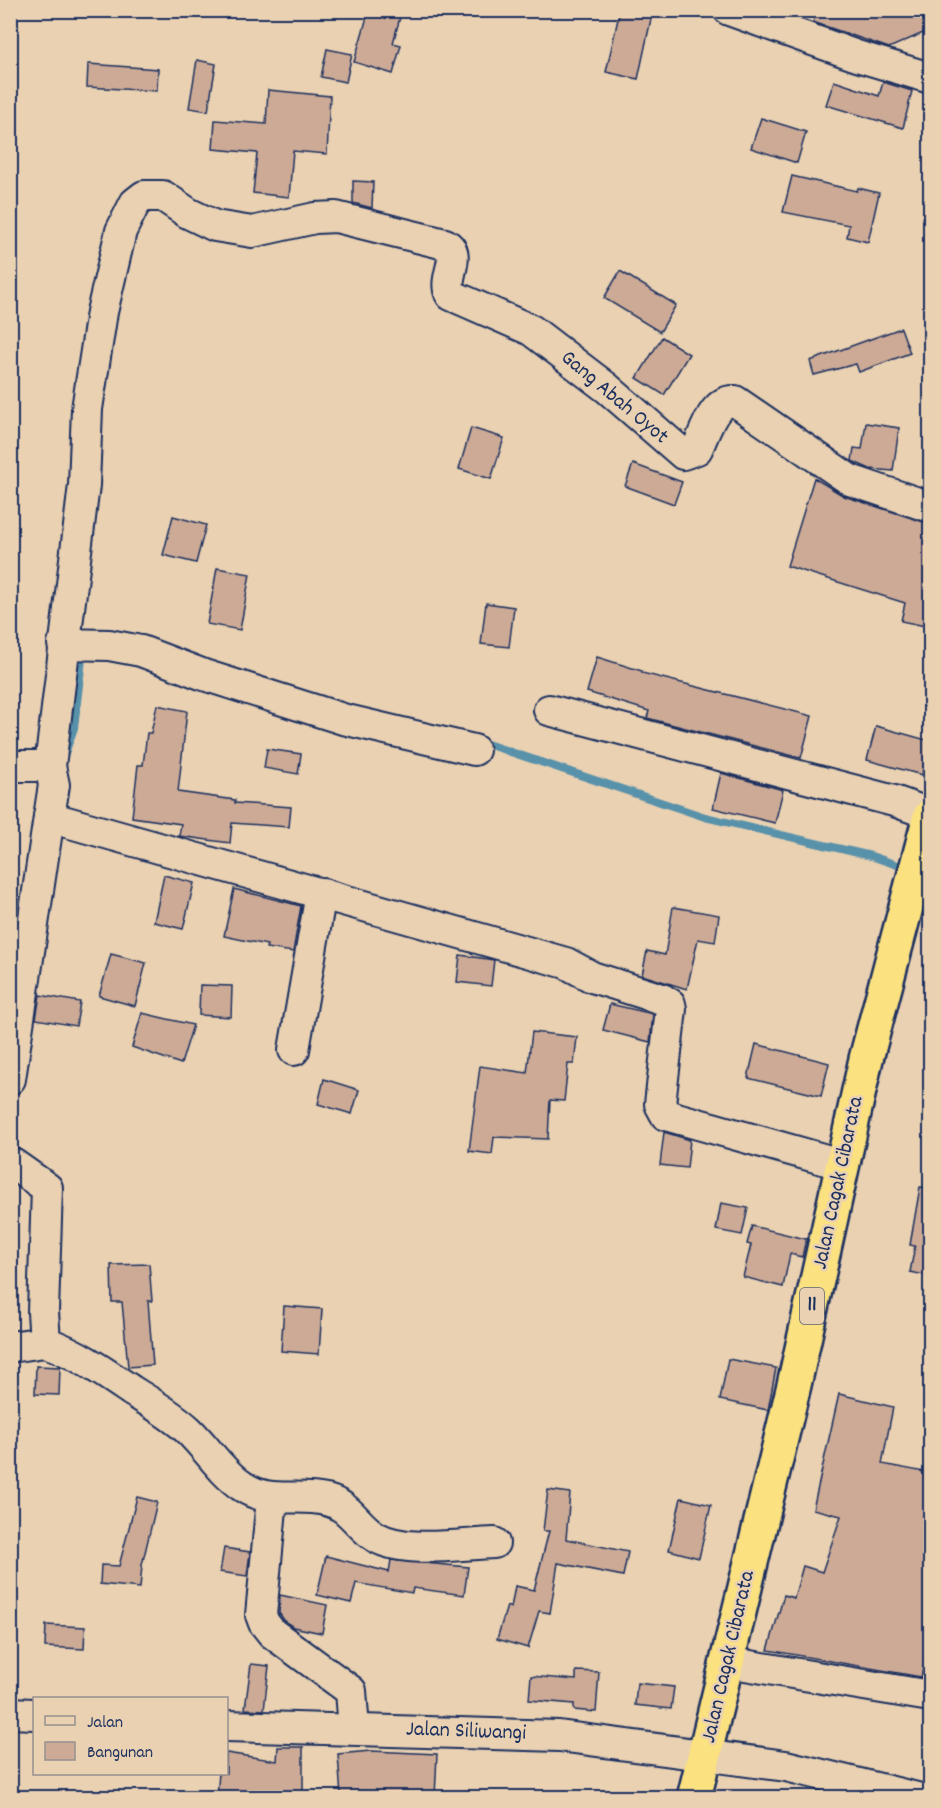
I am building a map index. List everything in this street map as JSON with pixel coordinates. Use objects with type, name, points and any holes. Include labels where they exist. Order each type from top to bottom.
[{"type":"highway","name":"Jalan Cagak Cibarata","points":[[694,1797],[774,1474],[866,1059],[930,815]]},
{"type":"street","points":[[729,10],[858,56],[930,78]]},
{"type":"street","name":"Gang Abah Oyot","points":[[63,644],[84,485],[87,409],[102,312],[121,231],[135,203],[144,196],[163,196],[188,213],[215,226],[252,232],[315,218],[336,218],[445,244],[454,254],[447,283],[452,295],[531,330],[606,388],[683,454],[697,449],[718,406],[728,400],[735,401],[850,480],[930,507]]},
{"type":"street","points":[[10,1078],[54,785],[50,766],[63,644],[109,645],[141,651],[204,675],[343,719],[474,750]]},
{"type":"street","points":[[549,710],[894,801],[930,815]]},
{"type":"street","points":[[10,766],[50,766]]},
{"type":"street","points":[[49,817],[566,963],[592,977],[666,1001],[671,1009],[660,1104],[666,1115],[844,1165]]},
{"type":"street","points":[[294,1050],[321,893]]},
{"type":"street","points":[[10,1162],[47,1188],[43,1312],[45,1342]]},
{"type":"street","points":[[10,1347],[45,1342],[70,1350],[179,1421],[231,1478],[243,1487],[272,1498],[325,1499],[340,1505],[354,1515],[368,1532],[388,1542],[418,1546],[494,1543]]},
{"type":"street","points":[[272,1498],[261,1614],[273,1633],[351,1691],[354,1729]]},
{"type":"street","points":[[727,1662],[930,1696]]},
{"type":"street","points":[[10,1713],[33,1714]]},
{"type":"street","name":"Jalan Siliwangi","points":[[228,1726],[560,1736],[786,1766],[917,1797]]},
{"type":"building","points":[[369,10],[402,10],[393,43],[401,45],[393,74],[354,62]]},
{"type":"building","points":[[620,10],[653,10],[638,79],[606,72]]},
{"type":"building","points":[[817,10],[930,10],[930,30],[889,48],[813,22]]},
{"type":"building","points":[[327,49],[352,54],[346,82],[321,77]]},
{"type":"building","points":[[197,60],[216,64],[208,111],[189,108]]},
{"type":"building","points":[[88,64],[158,69],[157,91],[87,87]]},
{"type":"building","points":[[834,81],[879,96],[883,82],[912,91],[903,128],[826,105]]},
{"type":"building","points":[[268,90],[330,96],[327,154],[293,151],[289,197],[253,193],[257,153],[213,149],[215,120],[266,124]]},
{"type":"building","points":[[761,118],[806,132],[797,163],[751,148]]},
{"type":"building","points":[[792,176],[857,191],[858,188],[879,193],[868,242],[847,237],[849,225],[783,212]]},
{"type":"building","points":[[353,181],[373,182],[372,208],[353,203]]},
{"type":"building","points":[[620,271],[676,305],[660,332],[604,298]]},
{"type":"building","points":[[901,328],[910,353],[859,372],[856,364],[814,375],[810,361]]},
{"type":"building","points":[[662,337],[689,354],[664,395],[637,378]]},
{"type":"building","points":[[866,423],[899,428],[893,471],[870,469],[852,461],[854,448],[862,449]]},
{"type":"building","points":[[471,428],[504,438],[491,479],[459,469]]},
{"type":"building","points":[[633,464],[682,482],[674,504],[625,486]]},
{"type":"building","points":[[814,478],[844,496],[930,524],[930,627],[901,621],[905,603],[787,566]]},
{"type":"building","points":[[173,516],[206,525],[196,563],[163,555]]},
{"type":"building","points":[[217,568],[250,574],[240,630],[207,624]]},
{"type":"building","points":[[486,603],[514,607],[509,647],[481,644]]},
{"type":"building","points":[[597,657],[642,671],[642,673],[812,716],[801,758],[647,718],[649,711],[587,692]]},
{"type":"building","points":[[157,705],[187,711],[178,792],[235,800],[235,803],[291,807],[289,827],[232,823],[230,843],[179,836],[181,824],[132,817],[138,765],[143,765],[147,733],[151,733]]},
{"type":"building","points":[[876,726],[930,741],[922,775],[867,760]]},
{"type":"building","points":[[267,749],[301,754],[298,774],[264,768]]},
{"type":"building","points":[[721,773],[783,790],[775,823],[713,808]]},
{"type":"building","points":[[164,875],[194,883],[183,929],[154,922]]},
{"type":"building","points":[[234,889],[301,906],[293,952],[266,948],[267,945],[224,936]]},
{"type":"building","points":[[673,907],[719,915],[715,942],[698,939],[687,989],[642,975],[647,951],[665,955]]},
{"type":"building","points":[[111,954],[146,963],[135,1006],[99,996]]},
{"type":"building","points":[[460,955],[494,960],[491,986],[457,982]]},
{"type":"building","points":[[200,985],[232,986],[231,1017],[199,1015]]},
{"type":"building","points":[[40,995],[80,1002],[76,1026],[36,1019]]},
{"type":"building","points":[[610,1004],[653,1014],[650,1042],[603,1030]]},
{"type":"building","points":[[142,1013],[193,1025],[181,1064],[132,1047]]},
{"type":"building","points":[[532,1032],[577,1037],[574,1064],[568,1064],[564,1101],[550,1100],[548,1139],[494,1137],[492,1154],[469,1151],[480,1066],[527,1073]]},
{"type":"building","points":[[756,1044],[829,1063],[821,1096],[748,1078]]},
{"type":"building","points":[[324,1079],[359,1090],[352,1114],[318,1104]]},
{"type":"building","points":[[664,1132],[690,1140],[687,1168],[660,1165]]},
{"type":"building","points":[[920,1187],[930,1188],[930,1276],[910,1272],[915,1246],[910,1245]]},
{"type":"building","points":[[721,1203],[748,1208],[742,1235],[716,1230]]},
{"type":"building","points":[[752,1226],[806,1239],[802,1257],[790,1254],[783,1287],[743,1277],[751,1245],[747,1244]]},
{"type":"building","points":[[149,1264],[152,1301],[148,1301],[153,1365],[128,1367],[122,1302],[112,1302],[111,1265]]},
{"type":"building","points":[[284,1306],[322,1309],[319,1354],[281,1351]]},
{"type":"building","points":[[728,1359],[776,1368],[768,1410],[720,1400]]},
{"type":"building","points":[[36,1366],[60,1367],[59,1395],[35,1394]]},
{"type":"building","points":[[839,1394],[893,1407],[882,1464],[930,1473],[930,1652],[927,1652],[921,1677],[768,1650],[784,1595],[794,1598],[803,1566],[822,1572],[841,1516],[813,1509]]},
{"type":"building","points":[[548,1490],[570,1493],[566,1539],[628,1552],[623,1576],[558,1563],[550,1613],[539,1611],[528,1648],[497,1639],[507,1606],[511,1608],[515,1586],[534,1590],[549,1531],[543,1531]]},
{"type":"building","points":[[137,1497],[157,1502],[142,1565],[140,1588],[100,1584],[101,1565],[119,1566]]},
{"type":"building","points":[[681,1498],[711,1505],[699,1558],[669,1550]]},
{"type":"building","points":[[224,1548],[250,1552],[247,1576],[220,1572]]},
{"type":"building","points":[[326,1556],[389,1572],[391,1560],[468,1567],[464,1595],[413,1588],[412,1593],[356,1583],[351,1603],[317,1595]]},
{"type":"building","points":[[280,1595],[327,1605],[322,1633],[293,1627],[284,1620],[279,1613]]},
{"type":"building","points":[[46,1625],[85,1627],[84,1649],[45,1647]]},
{"type":"building","points":[[251,1664],[269,1666],[264,1710],[245,1709]]},
{"type":"building","points":[[576,1671],[599,1672],[596,1712],[574,1710],[574,1704],[529,1700],[531,1676],[576,1680]]},
{"type":"building","points":[[637,1683],[674,1687],[671,1709],[635,1705]]},
{"type":"building","points":[[278,1747],[303,1747],[303,1796],[217,1797],[219,1775],[228,1775],[228,1753],[277,1761]]},
{"type":"building","points":[[371,1751],[437,1754],[435,1797],[341,1797],[338,1754]]},
{"type":"waterway","points":[[64,756],[74,728],[83,650]]},
{"type":"waterway","points":[[478,741],[705,817],[871,856],[909,869]]}]
